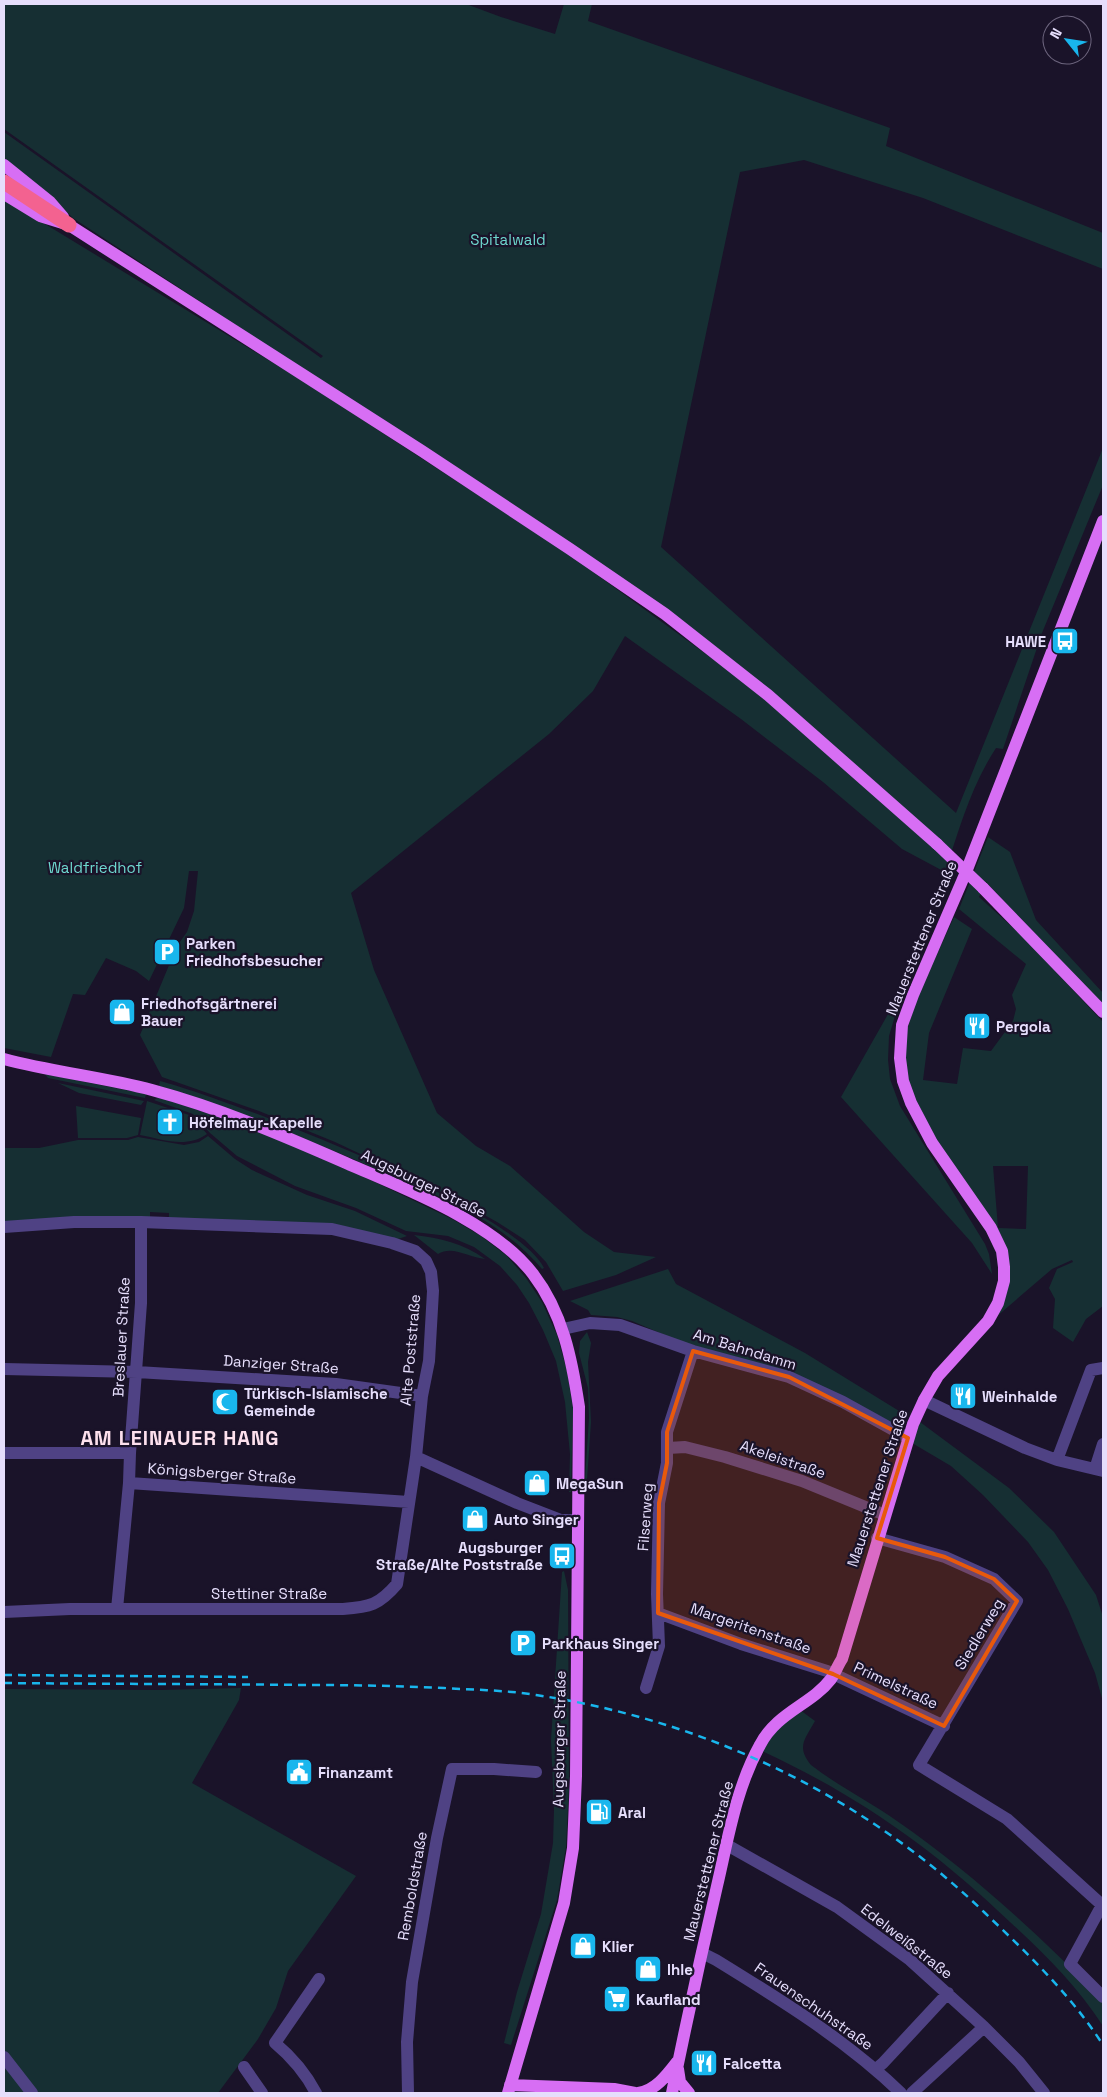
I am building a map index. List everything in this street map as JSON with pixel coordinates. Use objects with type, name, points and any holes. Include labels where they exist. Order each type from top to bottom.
[{"type":"highway","points":[[4,182],[69,225]]},
{"type":"main road","points":[[4,165],[50,202],[69,225]]},
{"type":"main road","points":[[4,194],[40,216],[69,225],[439,462],[665,614],[768,695],[937,844],[983,888],[1103,1012]]},
{"type":"main road","name":"Mauerstettener Straße","points":[[672,2093],[702,1953],[741,1787],[765,1736],[783,1717],[819,1691],[834,1674],[842,1658],[908,1438],[924,1400],[938,1376],[988,1321],[998,1303],[1004,1281],[1002,1251],[991,1228],[932,1143],[911,1103],[904,1081],[900,1058],[902,1025],[913,994],[966,872],[1103,521]]},
{"type":"main road","name":"Augsburger Straße","points":[[4,1059],[28,1066],[130,1085],[203,1105],[256,1124],[403,1188],[455,1213],[512,1252],[532,1273],[549,1299],[563,1329],[574,1370],[579,1407],[576,1776],[573,1848],[564,1903],[509,2089]]},
{"type":"main road","points":[[678,2064],[680,2082],[688,2093]]},
{"type":"main road","name":"Mauerstettener Straße","points":[[509,2089],[614,2089],[636,2093],[645,2092],[654,2088],[678,2064]]},
{"type":"street","name":"Alte Poststraße","points":[[4,1227],[74,1222],[141,1222],[332,1229],[392,1243],[414,1252],[426,1261],[431,1272],[433,1291],[433,1318],[429,1361],[422,1396],[416,1457]]},
{"type":"street","name":"Breslauer Straße","points":[[130,1453],[141,1303],[141,1222]]},
{"type":"street","name":"Am Bahndamm","points":[[563,1329],[590,1323],[620,1325],[693,1351],[789,1377],[843,1402],[908,1438]]},
{"type":"street","name":"Filserweg","points":[[646,1688],[659,1646],[659,1503],[667,1463],[667,1432],[693,1351]]},
{"type":"street","points":[[1058,1460],[1092,1370],[1102,1365]]},
{"type":"street","name":"Danziger Straße","points":[[4,1368],[137,1372],[336,1384],[422,1396]]},
{"type":"street","points":[[924,1400],[1001,1438],[1058,1460],[1099,1470],[1103,1444]]},
{"type":"street","name":"Akeleistraße","points":[[668,1448],[685,1447],[802,1481],[884,1515]]},
{"type":"street","name":"Königsberger Straße","points":[[4,1453],[130,1453],[129,1483],[409,1502]]},
{"type":"street","points":[[416,1457],[517,1503],[561,1520],[577,1520]]},
{"type":"street","name":"Stettiner Straße","points":[[4,1612],[117,1609],[343,1609],[370,1606],[386,1596],[397,1584],[416,1457]]},
{"type":"street","points":[[117,1609],[129,1483]]},
{"type":"street","name":"Siedlerweg","points":[[878,1538],[945,1557],[994,1579],[1017,1601],[919,1765],[1007,1819],[1102,1905],[1070,1964],[1103,1997]]},
{"type":"street","name":"Margeritenstraße","points":[[658,1613],[741,1644],[834,1674]]},
{"type":"street","name":"Primelstraße","points":[[834,1674],[944,1726]]},
{"type":"street","name":"Remboldstraße","points":[[408,2093],[407,2042],[412,1982],[437,1838],[452,1769],[536,1772]]},
{"type":"street","name":"Edelweißstraße","points":[[727,1845],[837,1907],[910,1960],[984,2027],[1019,2062],[1044,2093]]},
{"type":"street","name":"Frauenschuhstraße","points":[[702,1953],[803,2014],[876,2069],[901,2093]]},
{"type":"street","points":[[316,2093],[306,2075],[292,2057],[275,2043],[319,1979]]},
{"type":"street","points":[[876,2069],[884,2063],[948,1993]]},
{"type":"street","points":[[912,2093],[984,2027]]},
{"type":"street","points":[[4,2057],[32,2093]]},
{"type":"street","points":[[244,2067],[262,2093]]},
{"type":"highlighted area","points":[[693,1351],[789,1377],[908,1438],[877,1538],[945,1557],[994,1579],[1017,1601],[944,1726],[833,1674],[658,1613],[659,1503],[667,1463],[667,1432]]},
{"type":"green space","points":[[4,4],[466,4],[555,34],[564,4],[592,4],[588,21],[890,128],[886,146],[1103,233],[1103,269],[923,198],[804,160],[740,172],[661,547],[956,813],[1103,448],[1103,485],[1042,633],[1003,749],[996,748],[979,777],[966,808],[945,872],[902,849],[823,782],[741,719],[625,636],[593,691],[549,734],[351,893],[374,970],[437,1113],[476,1146],[510,1166],[584,1232],[614,1252],[656,1257],[616,1275],[563,1291],[546,1262],[525,1240],[456,1199],[335,1142],[259,1111],[162,1077],[140,1035],[177,946],[187,932],[194,911],[198,871],[189,871],[184,908],[149,981],[136,971],[106,958],[85,995],[73,994],[51,1057],[4,1048],[4,199],[298,378],[567,553],[721,665],[771,690],[239,327],[73,218],[52,198],[4,161],[4,132],[321,358],[323,356],[4,129]]},
{"type":"green space","points":[[988,837],[1010,852],[1036,920],[1103,993],[1103,1005],[986,882],[979,897],[1022,936],[1103,1022],[1103,1306],[1086,1319],[1073,1342],[1053,1328],[1055,1299],[1049,1288],[1057,1269],[1073,1262],[1072,1260],[1052,1269],[996,1317],[1009,1267],[914,1103],[903,1057],[903,1042],[918,996],[954,917],[972,929],[929,1033],[923,1080],[957,1084],[963,1048],[991,1051],[1013,1021],[1016,1009],[1012,995],[1026,964],[959,909]],"holes":[[[993,1166],[1028,1166],[1026,1229],[998,1228]]]},
{"type":"green space","points":[[904,986],[889,1036],[888,1060],[890,1079],[900,1106],[985,1244],[989,1254],[992,1274],[972,1243],[841,1097]]},
{"type":"green space","points":[[45,1074],[146,1094],[145,1098],[48,1078]]},
{"type":"green space","points":[[160,1081],[196,1092],[305,1133],[368,1159],[428,1187],[482,1216],[522,1244],[544,1268],[542,1269],[505,1234],[461,1207],[264,1122],[159,1086]]},
{"type":"green space","points":[[58,1083],[144,1101],[141,1105],[79,1093]]},
{"type":"green space","points":[[159,1097],[254,1129],[377,1183],[452,1219],[481,1236],[507,1256],[526,1278],[542,1302],[557,1335],[567,1371],[573,1408],[571,1492],[569,1492],[570,1454],[565,1402],[556,1361],[529,1303],[517,1285],[500,1266],[474,1247],[448,1236],[406,1231],[356,1208],[295,1186],[237,1156],[210,1133],[193,1114],[154,1100]]},
{"type":"green space","points":[[147,1101],[192,1116],[207,1134],[199,1139],[182,1142],[140,1135]]},
{"type":"green space","points":[[76,1106],[141,1118],[138,1135],[127,1138],[78,1138]]},
{"type":"green space","points":[[208,1136],[235,1159],[252,1170],[307,1195],[355,1211],[407,1236],[392,1241],[169,1218],[169,1213],[150,1212],[150,1217],[4,1222],[4,1148],[39,1148],[78,1140],[128,1140],[138,1137],[184,1145],[199,1142]]},
{"type":"green space","points":[[414,1235],[451,1242],[477,1253],[485,1259],[455,1251],[438,1254]]},
{"type":"green space","points":[[668,1269],[676,1284],[805,1353],[904,1414],[899,1430],[845,1399],[695,1348],[632,1321],[617,1317],[591,1315],[588,1310],[570,1301]]},
{"type":"green space","points":[[587,1332],[591,1343],[588,1362],[591,1422],[586,1494],[584,1494],[589,1418],[588,1388],[579,1353],[580,1341]]},
{"type":"green space","points":[[920,1422],[1009,1488],[1054,1532],[1096,1595],[1103,1617],[1103,1702],[1095,1673],[1068,1609],[1048,1570],[1028,1542],[983,1495],[951,1466],[912,1443]]},
{"type":"green space","points":[[564,1571],[568,1590],[569,1788],[566,1847],[557,1900],[511,2045],[504,2043],[517,1992],[541,1914],[553,1843],[554,1810],[551,1740],[562,1572]]},
{"type":"green space","points":[[241,1688],[239,1700],[192,1783],[356,1876],[288,1971],[276,2008],[258,2039],[218,2093],[35,2093],[4,2053],[4,1689],[160,1690]]},
{"type":"green space","points":[[800,1710],[815,1721],[805,1738],[803,1748],[806,1759],[811,1765],[925,1841],[952,1861],[1004,1906],[1055,1952],[1103,2000],[1103,2026],[1072,1984],[1048,1958],[953,1871],[923,1847],[862,1805],[797,1768],[762,1751],[776,1730]]},
{"type":"green space","points":[[4,2061],[29,2093],[4,2093]]},
{"type":"railway","points":[[4,1675],[248,1677]]},
{"type":"railway","points":[[4,1683],[360,1685],[490,1690],[536,1695],[599,1707],[660,1723],[720,1744],[778,1769],[834,1799],[887,1833],[938,1871],[1017,1944],[1063,1992],[1103,2045]]},
{"type":"place","name":"HAWE","points":[[1065,641]]},
{"type":"place","name":"Parken Friedhofsbesucher","points":[[167,952]]},
{"type":"place","name":"Friedhofsgärtnerei Bauer","points":[[122,1012]]},
{"type":"place","name":"Pergola","points":[[977,1026]]},
{"type":"place","name":"Höfelmayr-Kapelle","points":[[170,1122]]},
{"type":"place","name":"Weinhalde","points":[[963,1396]]},
{"type":"place","name":"Türkisch-Islamische Gemeinde","points":[[225,1402]]},
{"type":"place","name":"MegaSun","points":[[537,1483]]},
{"type":"place","name":"Auto Singer","points":[[475,1519]]},
{"type":"place","name":"Augsburger Straße/Alte Poststraße","points":[[562,1556]]},
{"type":"place","name":"Parkhaus Singer","points":[[523,1643]]},
{"type":"place","name":"Finanzamt","points":[[299,1772]]},
{"type":"place","name":"Aral","points":[[599,1812]]},
{"type":"place","name":"Klier","points":[[583,1946]]},
{"type":"place","name":"Ihle","points":[[648,1969]]},
{"type":"place","name":"Kaufland","points":[[617,1999]]},
{"type":"place","name":"Falcetta","points":[[704,2063]]},
{"type":"district","name":"AM LEINAUER HANG","points":[[180,1438]]},
{"type":"park label","name":"Spitalwald","points":[[508,239]]},
{"type":"park label","name":"Waldfriedhof","points":[[95,867]]}]
